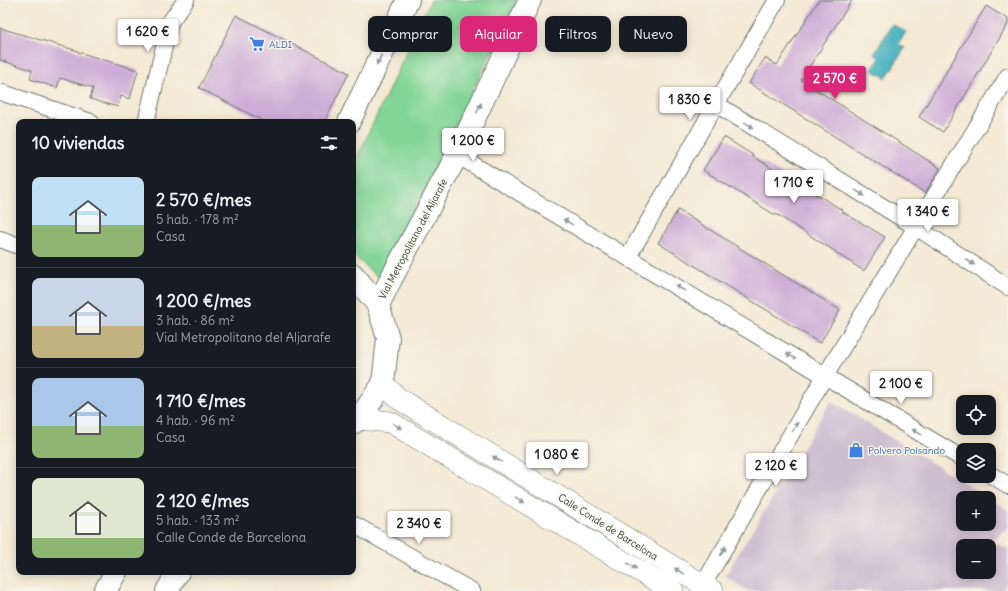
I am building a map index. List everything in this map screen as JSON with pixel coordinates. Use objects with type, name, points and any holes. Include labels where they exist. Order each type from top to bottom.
[{"type":"main road","points":[[350,119],[408,0]]},
{"type":"main road","name":"Vial Metropolitano del Aljarafe","points":[[378,305],[457,155],[530,0]]},
{"type":"main road","name":"Vial Metropolitano del Aljarafe","points":[[356,277],[378,305],[388,338],[383,384],[356,421]]},
{"type":"main road","points":[[105,591],[114,575]]},
{"type":"main road","points":[[166,591],[176,575]]},
{"type":"street","points":[[147,119],[170,22],[186,0]]},
{"type":"street","points":[[628,257],[777,0]]},
{"type":"street","points":[[708,588],[825,376],[1008,76]]},
{"type":"street","points":[[0,92],[82,119]]},
{"type":"street","points":[[716,104],[916,227],[1008,287]]},
{"type":"street","points":[[457,155],[956,455]]},
{"type":"street","points":[[0,239],[16,245]]},
{"type":"street","name":"Calle Conde de Barcelona","points":[[383,384],[399,398],[708,588]]},
{"type":"street","name":"Calle Conde de Barcelona","points":[[356,421],[390,422],[662,588]]},
{"type":"street","points":[[996,478],[1008,485]]},
{"type":"street","points":[[356,526],[472,591]]},
{"type":"shaded area","name":"Polvero Polsando","points":[[831,401],[956,478],[956,483],[965,483],[978,491],[956,491],[956,531],[996,531],[996,502],[1008,510],[1008,527],[994,539],[956,539],[956,579],[996,579],[996,543],[1008,549],[1008,581],[1001,591],[748,591],[725,576]]},
{"type":"green space","points":[[431,0],[517,0],[509,16],[460,16],[460,52],[491,52],[380,279],[356,258],[356,160],[407,52],[452,52],[452,16],[423,16]]},
{"type":"water","points":[[892,24],[906,32],[898,44],[905,48],[886,78],[872,70],[880,58],[874,54]]},
{"type":"building","points":[[819,0],[852,0],[801,80],[940,168],[925,193],[749,83],[765,58],[777,65]]},
{"type":"building","points":[[986,6],[1008,19],[1008,24],[943,132],[919,117]]},
{"type":"building","name":"ALDI","points":[[236,15],[349,73],[326,119],[259,119],[199,88]]},
{"type":"building","points":[[0,28],[138,70],[130,99],[121,96],[118,107],[90,99],[93,88],[60,78],[57,88],[30,79],[32,70],[0,60]]},
{"type":"building","points":[[724,137],[753,155],[752,156],[885,237],[864,271],[776,214],[775,215],[703,170]]},
{"type":"building","points":[[678,210],[840,310],[820,343],[658,243]]},
{"type":"place","name":"ALDI","points":[[257,44]]},
{"type":"place","name":"Polvero Polsando","points":[[856,450]]}]
